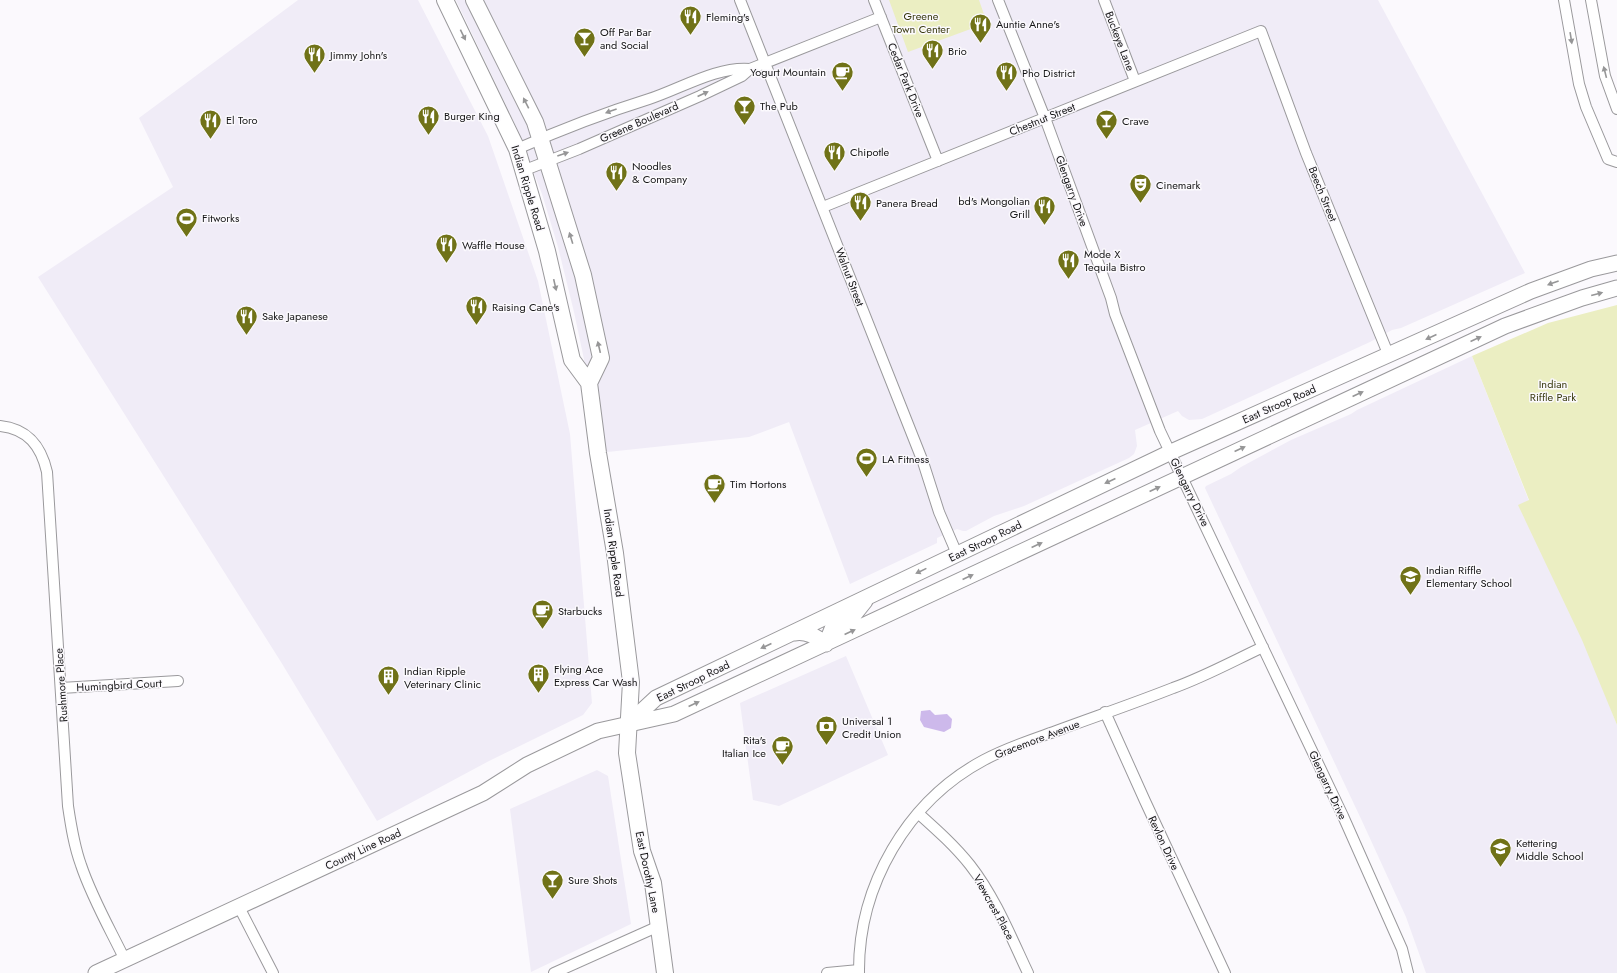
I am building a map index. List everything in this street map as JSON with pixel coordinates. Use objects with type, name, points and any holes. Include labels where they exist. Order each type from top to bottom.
[{"type":"main road","name":"Indian Ripple Road","points":[[445,0],[518,149],[547,251],[572,360],[589,383],[598,453],[616,553],[631,682],[629,723]]},
{"type":"main road","points":[[474,0],[535,122],[582,275],[601,358],[589,383]]},
{"type":"main road","name":"East Stroop Road","points":[[629,723],[656,698],[1171,452],[1389,356],[1531,291],[1591,269],[1617,263]]},
{"type":"main road","name":"East Stroop Road","points":[[629,723],[674,714],[1505,326],[1582,298],[1617,288]]},
{"type":"main road","points":[[794,633],[804,632],[814,635],[826,644],[832,629],[849,621],[868,597]]},
{"type":"main road","name":"County Line Road","points":[[96,973],[483,793],[527,765],[598,731],[629,723]]},
{"type":"main road","name":"East Dorothy Lane","points":[[629,723],[627,753],[642,852],[652,882],[665,973]]},
{"type":"street","name":"Walnut Street","points":[[740,0],[766,62],[923,462],[939,512],[957,554]]},
{"type":"street","name":"Cedar Park Drive","points":[[874,0],[938,161]]},
{"type":"street","name":"Glengarry Drive","points":[[998,0],[1045,118],[1111,298],[1115,314],[1160,431],[1343,816],[1402,949],[1408,973]]},
{"type":"street","name":"Buckeye Lane","points":[[1104,0],[1136,81]]},
{"type":"street","points":[[1564,0],[1573,54],[1585,104],[1608,159],[1617,162]]},
{"type":"street","points":[[1591,0],[1605,76],[1617,109]]},
{"type":"street","name":"Greene Boulevard","points":[[525,170],[547,160],[580,149],[700,96],[742,76],[750,69],[766,62],[881,17]]},
{"type":"street","name":"Chestnut Street","points":[[823,207],[1261,30]]},
{"type":"street","name":"Beech Street","points":[[1261,30],[1306,153],[1389,356]]},
{"type":"street","name":"Greene Boulevard","points":[[518,149],[540,139],[698,80],[738,68],[750,69]]},
{"type":"street","name":"Rushmore Place","points":[[0,426],[16,429],[32,440],[42,454],[47,472],[68,806],[74,844],[87,881],[125,960]]},
{"type":"street","name":"Gracemore Avenue","points":[[859,972],[865,912],[883,865],[898,839],[918,813],[939,791],[983,760],[1004,750],[1174,688],[1263,647]]},
{"type":"street","name":"Humingbird Court","points":[[61,688],[178,682]]},
{"type":"street","name":"Revlon Drive","points":[[1105,712],[1225,973]]},
{"type":"street","name":"Viewcrest Place","points":[[918,813],[949,841],[980,878],[1028,973]]},
{"type":"street","points":[[239,907],[273,973]]},
{"type":"street","points":[[554,973],[659,926]]},
{"type":"street","points":[[827,973],[859,972]]},
{"type":"shaded area","points":[[298,0],[418,0],[488,136],[538,281],[570,434],[592,703],[583,715],[489,761],[377,821],[281,662],[38,277],[173,187],[139,118]]},
{"type":"shaded area","points":[[456,0],[1378,0],[1525,273],[1401,328],[1392,330],[1370,342],[1202,419],[1189,420],[1182,416],[1178,411],[1135,430],[1137,446],[1134,454],[1129,458],[1024,506],[994,516],[966,531],[957,529],[937,538],[937,543],[850,584],[789,422],[749,437],[598,453],[589,383],[574,312],[558,247],[542,194],[515,124]]},
{"type":"shaded area","name":"Indian Riffle Elementary School","points":[[1472,356],[1617,725],[1617,973],[1426,973],[1406,917],[1205,488],[1206,486],[1231,474],[1291,440],[1351,414]]},
{"type":"shaded area","points":[[846,656],[888,755],[779,806],[753,800],[740,703]]},
{"type":"shaded area","points":[[930,710],[935,715],[947,714],[952,719],[951,728],[944,732],[924,727],[920,720],[921,711]]},
{"type":"shaded area","points":[[597,770],[608,776],[631,924],[531,972],[510,809]]},
{"type":"green space","name":"Greene Town Center","points":[[889,0],[979,0],[987,23],[908,52]]},
{"type":"green space","name":"Indian Riffle Park","points":[[1617,305],[1617,725],[1582,640],[1518,505],[1529,500],[1472,356],[1548,323]]},
{"type":"place","name":"Fleming's","points":[[691,36]]},
{"type":"place","name":"Auntie Anne's","points":[[981,44]]},
{"type":"place","name":"Off Par Bar and Social","points":[[584,58]]},
{"type":"place","name":"Brio","points":[[932,70]]},
{"type":"place","name":"Jimmy John's","points":[[315,74]]},
{"type":"place","name":"Yogurt Mountain","points":[[842,92]]},
{"type":"place","name":"Pho District","points":[[1007,92]]},
{"type":"place","name":"The Pub","points":[[745,126]]},
{"type":"place","name":"Burger King","points":[[428,136]]},
{"type":"place","name":"El Toro","points":[[210,140]]},
{"type":"place","name":"Crave","points":[[1106,140]]},
{"type":"place","name":"Chipotle","points":[[834,172]]},
{"type":"place","name":"Noodles & Company","points":[[616,192]]},
{"type":"place","name":"Cinemark","points":[[1140,204]]},
{"type":"place","name":"Panera Bread","points":[[861,222]]},
{"type":"place","name":"bd's Mongolian Grill","points":[[1045,226]]},
{"type":"place","name":"Fitworks","points":[[187,238]]},
{"type":"place","name":"Waffle House","points":[[446,264]]},
{"type":"place","name":"Mode X Tequila Bistro","points":[[1068,280]]},
{"type":"place","name":"Raising Cane's","points":[[476,326]]},
{"type":"place","name":"Sake Japanese","points":[[247,336]]},
{"type":"place","name":"LA Fitness","points":[[866,478]]},
{"type":"place","name":"Tim Hortons","points":[[715,504]]},
{"type":"place","name":"Indian Riffle Elementary School","points":[[1411,596]]},
{"type":"place","name":"Starbucks","points":[[543,630]]},
{"type":"place","name":"Flying Ace Express Car Wash","points":[[538,694]]},
{"type":"place","name":"Indian Ripple Veterinary Clinic","points":[[389,696]]},
{"type":"place","name":"Universal 1 Credit Union","points":[[826,746]]},
{"type":"place","name":"Rita's Italian Ice","points":[[782,766]]},
{"type":"place","name":"Kettering Middle School","points":[[1501,868]]},
{"type":"place","name":"Sure Shots","points":[[552,900]]}]
